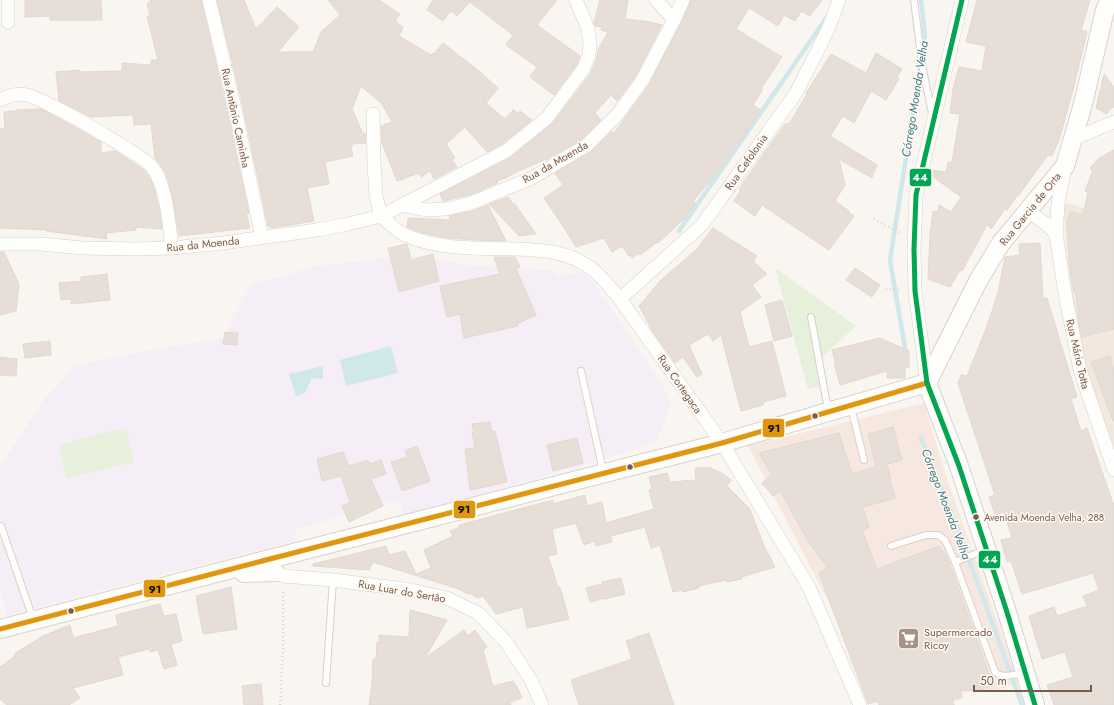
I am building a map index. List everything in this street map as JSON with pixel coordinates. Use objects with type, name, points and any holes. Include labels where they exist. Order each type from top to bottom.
[{"type":"street","points":[[8,0],[8,22]]},
{"type":"street","name":"Rua Antônio Caminha","points":[[209,0],[233,100],[262,237]]},
{"type":"street","name":"Rua da Moenda","points":[[0,244],[40,244],[83,248],[172,248],[262,237],[348,224],[381,216],[506,151],[547,118],[582,72],[589,55],[590,45],[588,29],[576,0]]},
{"type":"street","points":[[656,0],[674,20]]},
{"type":"street","name":"Rua da Moenda","points":[[402,205],[426,210],[446,209],[471,203],[532,178],[587,146],[617,115],[642,81],[683,0]]},
{"type":"street","name":"Rua Cefolonia","points":[[620,299],[702,225],[796,93],[829,27],[839,0]]},
{"type":"street","points":[[962,0],[916,195],[914,239],[915,291],[927,383],[959,466],[1035,705]]},
{"type":"street","name":"Rua Garcia de Orta","points":[[927,383],[978,281],[1001,243],[1065,166],[1083,104],[1105,10],[1110,0]]},
{"type":"street","points":[[0,100],[17,94],[26,95],[40,100],[66,113],[105,136],[138,156],[153,168],[159,179],[165,198],[172,248]]},
{"type":"street","points":[[373,114],[376,196],[381,216]]},
{"type":"street","points":[[1073,139],[1114,122]]},
{"type":"street","name":"Rua Mário Totta","points":[[1065,166],[1058,204],[1056,234],[1065,293],[1080,370],[1114,470]]},
{"type":"street","points":[[1028,211],[1046,224],[1056,234]]},
{"type":"street","name":"Rua Cortegaca","points":[[381,216],[403,234],[445,246],[544,251],[567,255],[589,266],[620,299],[722,443],[809,587],[860,705]]},
{"type":"street","points":[[0,629],[211,574],[274,569],[604,474],[722,443],[927,383]]},
{"type":"street","name":"Rua Luar do Sertão","points":[[274,569],[333,580],[411,590],[447,598],[478,613],[506,642],[531,680],[542,705]]},
{"type":"lane","points":[[914,0],[922,65],[934,122]]},
{"type":"lane","points":[[811,317],[829,412]]},
{"type":"lane","points":[[582,371],[604,474]]},
{"type":"lane","points":[[850,406],[864,460]]},
{"type":"lane","points":[[1,526],[33,620]]},
{"type":"lane","points":[[891,546],[926,535],[938,535],[945,540],[956,562],[995,672],[998,675],[1003,676],[1025,672]]},
{"type":"lane","points":[[956,562],[986,549]]},
{"type":"lane","points":[[326,683],[333,580]]},
{"type":"path","points":[[874,219],[901,233]]},
{"type":"path","points":[[886,290],[909,290]]},
{"type":"path","points":[[274,569],[282,652],[280,705]]},
{"type":"shaded area","points":[[1063,202],[1114,217],[1114,457],[1081,357],[1067,262]]},
{"type":"shaded area","points":[[411,255],[473,266],[552,270],[556,276],[583,272],[592,280],[669,396],[670,408],[656,443],[605,459],[403,516],[399,500],[296,529],[297,540],[7,615],[0,593],[0,467],[42,402],[75,366],[139,352],[224,338],[250,286],[316,266]]},
{"type":"shaded area","points":[[924,403],[945,473],[1019,683],[992,692],[973,691],[925,693],[839,622],[748,446]]},
{"type":"green space","points":[[775,268],[856,326],[820,359],[828,385],[808,389]]},
{"type":"green space","points":[[126,428],[134,462],[66,479],[59,445]]},
{"type":"water","points":[[391,346],[398,373],[346,386],[340,360]]},
{"type":"water","points":[[323,366],[323,379],[312,378],[305,393],[296,396],[289,374]]},
{"type":"building","points":[[25,0],[101,0],[102,20],[50,20],[50,16],[25,17]]},
{"type":"building","points":[[150,0],[201,0],[225,102],[249,214],[246,212],[250,228],[179,236],[169,183],[165,172],[155,158],[151,124],[134,125],[133,115],[91,117],[59,101],[56,72],[80,70],[80,72],[122,71],[122,63],[151,65],[151,60],[158,60],[147,16],[150,16],[147,3],[151,2]]},
{"type":"building","points":[[217,0],[244,0],[256,29],[277,7],[299,27],[278,52],[313,52],[321,32],[340,15],[328,0],[379,0],[400,14],[395,21],[403,27],[399,36],[431,55],[433,53],[434,54],[443,43],[498,88],[486,103],[505,119],[513,110],[518,113],[520,111],[532,120],[502,144],[487,152],[465,127],[446,144],[455,158],[452,160],[457,167],[434,179],[430,171],[421,177],[419,173],[397,181],[382,143],[381,126],[392,122],[382,104],[361,86],[352,109],[363,134],[365,133],[366,143],[352,144],[351,147],[353,156],[325,162],[329,184],[307,188],[314,221],[272,228],[268,226],[241,98]]},
{"type":"building","points":[[433,0],[557,0],[537,25],[580,56],[577,64],[554,95],[530,77],[537,67],[506,45],[513,35],[470,2],[457,16],[451,11],[443,21],[427,10]]},
{"type":"building","points":[[600,0],[628,0],[625,19],[662,25],[635,77],[617,101],[611,95],[595,113],[601,120],[582,139],[546,160],[469,195],[443,201],[440,194],[510,158],[553,123],[591,73],[597,58],[598,50],[608,32],[601,30],[602,27],[595,26],[594,23]]},
{"type":"building","points":[[691,0],[822,0],[810,16],[801,11],[795,21],[784,15],[778,26],[749,8],[736,29],[782,57],[761,89],[763,89],[753,105],[761,110],[742,138],[731,150],[733,151],[693,201],[696,203],[684,219],[658,243],[657,242],[640,255],[639,253],[632,258],[622,246],[612,252],[604,238],[576,247],[544,198],[563,185],[555,173],[591,152],[612,131],[614,133],[649,85],[681,23]]},
{"type":"building","points":[[977,0],[1090,0],[1081,30],[1087,32],[1073,90],[1059,140],[1052,156],[1048,155],[1018,196],[1007,210],[1005,209],[991,229],[987,225],[962,271],[960,270],[950,287],[928,279],[930,235],[933,211],[938,212],[939,205],[951,212],[961,197],[929,174],[930,170],[946,172],[948,162],[952,162],[960,114],[950,113],[953,89],[959,67],[982,71],[986,46],[966,42]]},
{"type":"building","points":[[876,53],[902,69],[897,77],[899,79],[886,100],[871,91],[854,123],[843,116],[830,136],[877,165],[872,178],[839,159],[845,185],[835,201],[854,216],[829,250],[762,205],[755,216],[734,201],[741,190],[739,189],[766,150],[786,123],[789,124],[807,94],[806,93],[831,54],[866,73]]},
{"type":"building","points":[[1104,74],[1114,87],[1114,107],[1109,110],[1107,114],[1096,108]]},
{"type":"building","points":[[41,109],[101,142],[101,153],[116,151],[145,171],[154,188],[162,229],[136,227],[136,230],[106,233],[107,239],[46,231],[49,230],[0,228],[0,129],[5,129],[4,112]]},
{"type":"building","points":[[1114,150],[1114,329],[1082,337],[1078,319],[1076,293],[1074,293],[1070,267],[1067,224],[1070,212],[1083,215],[1088,192],[1085,191],[1093,170],[1090,168],[1099,158]]},
{"type":"building","points":[[508,197],[536,234],[519,236],[489,204]]},
{"type":"building","points":[[488,205],[506,241],[446,238],[420,232],[407,227],[408,218],[451,220],[449,216],[473,211]]},
{"type":"building","points":[[713,228],[757,256],[753,261],[767,274],[752,285],[761,297],[740,312],[749,347],[772,341],[786,396],[763,402],[763,405],[741,411],[721,335],[713,341],[708,334],[689,345],[702,374],[697,377],[683,357],[675,363],[653,332],[639,306],[661,280],[696,250]]},
{"type":"building","points":[[1040,243],[1043,298],[1047,298],[1077,397],[1071,399],[1081,431],[1087,428],[1114,506],[1114,705],[1054,705],[1047,685],[1073,677],[1065,652],[1042,659],[1029,616],[1054,607],[1057,616],[1087,606],[1083,596],[1099,590],[1093,573],[1022,594],[1011,561],[1007,562],[1001,540],[1012,538],[1004,512],[995,515],[989,497],[995,495],[958,383],[961,375],[967,376],[987,326],[998,293],[1005,257],[1020,255],[1019,244]]},
{"type":"building","points":[[407,244],[411,260],[433,254],[439,281],[399,292],[388,248]]},
{"type":"building","points":[[0,252],[4,252],[19,284],[16,311],[0,315]]},
{"type":"building","points":[[494,257],[515,257],[520,267],[516,269],[536,315],[517,324],[518,326],[464,338],[460,314],[447,317],[440,286],[500,274]]},
{"type":"building","points":[[855,268],[880,285],[872,297],[846,280]]},
{"type":"building","points":[[107,274],[110,300],[71,304],[71,299],[61,300],[59,283],[81,281],[81,277]]},
{"type":"building","points":[[782,300],[792,336],[774,341],[765,305]]},
{"type":"building","points":[[225,332],[238,333],[237,345],[223,344]]},
{"type":"building","points":[[880,338],[909,351],[909,367],[905,367],[905,378],[887,378],[887,371],[840,385],[832,350]]},
{"type":"building","points":[[50,341],[51,355],[25,358],[23,344]]},
{"type":"building","points":[[1110,356],[1114,371],[1113,421],[1091,362]]},
{"type":"building","points":[[0,357],[17,359],[16,376],[0,375]]},
{"type":"building","points":[[490,422],[492,432],[495,431],[507,482],[470,490],[465,449],[475,448],[472,424]]},
{"type":"building","points":[[893,427],[902,460],[887,464],[895,498],[863,507],[869,527],[862,530],[877,569],[939,546],[947,557],[993,685],[980,690],[961,691],[962,698],[953,700],[954,705],[879,705],[878,701],[868,704],[819,573],[827,567],[809,543],[780,491],[773,496],[762,483],[772,475],[759,453],[839,433],[852,474],[876,467],[868,434]]},
{"type":"building","points":[[577,438],[583,463],[553,471],[547,445]]},
{"type":"building","points":[[417,446],[430,481],[402,491],[391,462],[408,457],[405,451]]},
{"type":"building","points":[[343,452],[349,466],[368,460],[370,464],[381,460],[386,474],[371,479],[383,506],[349,522],[342,506],[350,502],[341,476],[322,481],[317,459]]},
{"type":"building","points":[[695,468],[711,468],[731,480],[727,486],[750,509],[764,546],[775,567],[742,577],[742,579],[712,583],[683,592],[682,590],[673,592],[660,545],[651,548],[645,527],[611,536],[612,542],[596,546],[595,541],[584,545],[576,523],[552,529],[557,554],[548,556],[558,587],[560,587],[569,619],[527,628],[523,607],[496,614],[483,596],[478,598],[459,589],[373,562],[369,570],[313,566],[313,564],[386,546],[389,555],[405,551],[416,574],[431,568],[424,550],[453,536],[450,531],[460,527],[459,525],[553,500],[553,504],[585,495],[587,506],[602,502],[606,523],[654,509],[649,490],[652,489],[649,477],[667,473],[670,482],[696,480]]},
{"type":"building","points":[[621,578],[625,594],[590,602],[586,588],[602,584],[602,582]]},
{"type":"building","points":[[231,587],[237,629],[203,634],[196,596]]},
{"type":"building","points":[[160,604],[164,616],[176,614],[182,641],[171,644],[177,665],[164,669],[158,650],[150,652],[149,649],[118,657],[123,675],[73,688],[80,698],[69,705],[7,705],[0,699],[0,667],[15,656],[14,654],[43,636],[70,625],[73,638],[118,626],[116,615]]},
{"type":"building","points":[[410,610],[447,620],[425,658],[464,630],[468,636],[475,630],[487,647],[483,650],[493,686],[513,681],[522,698],[510,702],[511,705],[369,705],[373,673],[373,659],[376,659],[379,635],[409,637]]},
{"type":"building","points":[[649,633],[674,705],[579,705],[571,680],[632,659],[626,641]]},
{"type":"building","points":[[261,684],[263,705],[244,705],[242,686]]},
{"type":"waterway","name":"Córrego Moenda Velha","points":[[921,0],[925,34],[922,54]]},
{"type":"waterway","name":"Córrego Moenda Velha","points":[[679,231],[827,17]]},
{"type":"waterway","name":"Córrego Moenda Velha","points":[[906,354],[890,260],[921,63]]},
{"type":"waterway","name":"Córrego Moenda Velha","points":[[921,438],[959,532],[1022,705]]},
{"type":"transit line","name":"44","points":[[962,0],[916,195],[914,249],[915,291],[927,383],[959,466],[1006,609],[1035,705]]},
{"type":"transit line","name":"91","points":[[0,629],[722,443],[927,383]]},
{"type":"place","name":"Avenida Moenda Velha, 288","points":[[976,517]]},
{"type":"place","name":"Supermercado Ricoy","points":[[909,638]]}]
